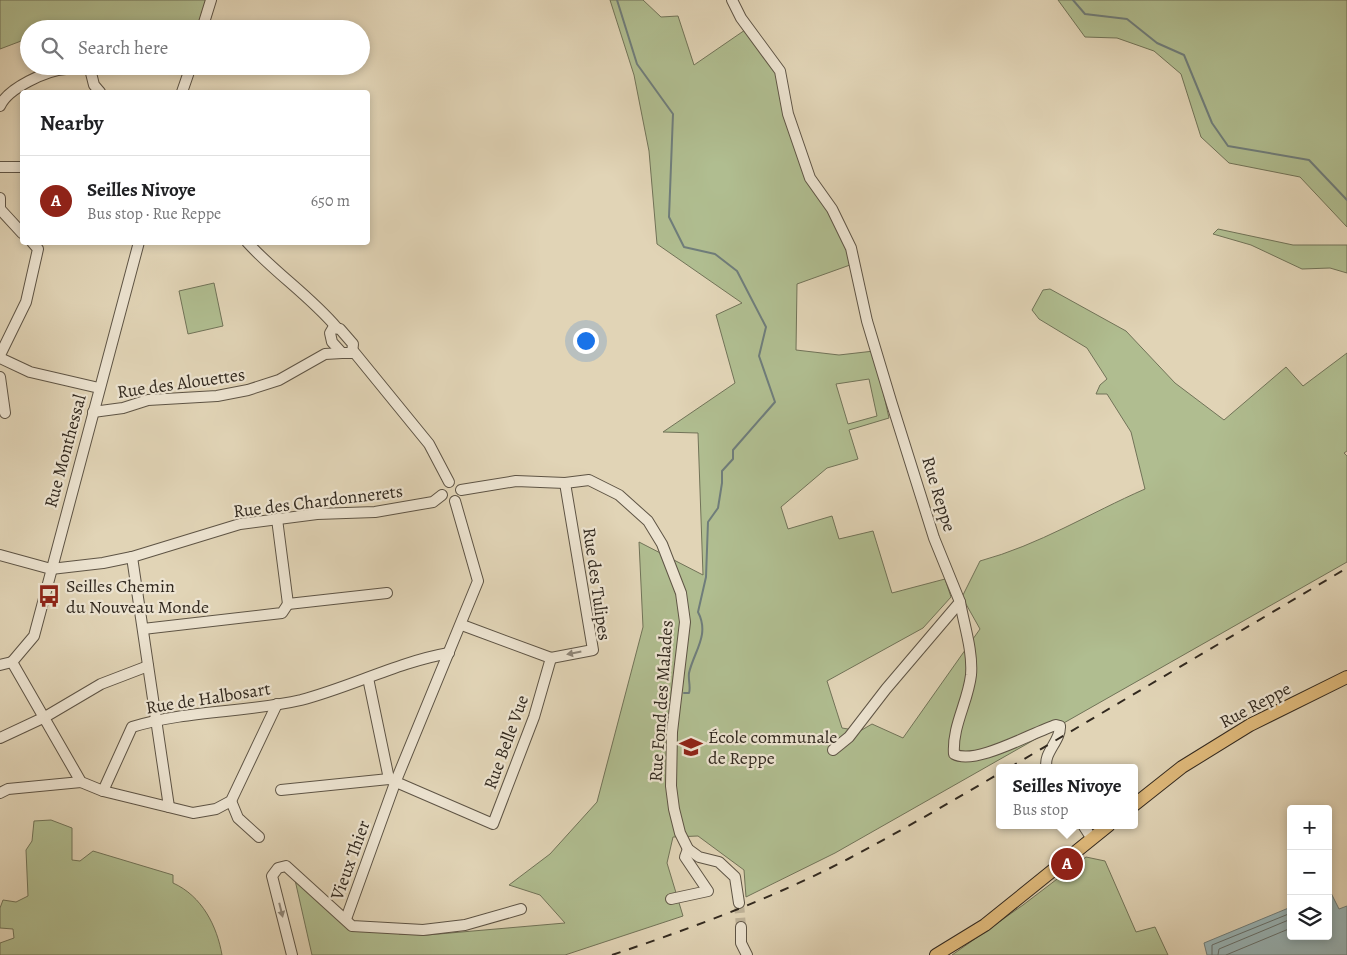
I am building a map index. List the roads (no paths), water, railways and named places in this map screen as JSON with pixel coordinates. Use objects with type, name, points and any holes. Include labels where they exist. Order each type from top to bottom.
[{"type":"main road","name":"Rue Reppe","points":[[1138,802],[1182,767],[1250,725],[1347,677]]},
{"type":"main road","points":[[936,955],[984,925],[1104,829]]},
{"type":"street","points":[[205,20],[211,0]]},
{"type":"street","name":"Rue Reppe","points":[[732,0],[741,18],[780,71],[796,144],[810,178],[832,209],[851,248],[867,321],[891,401],[934,538],[960,602],[971,662],[971,676],[956,728],[954,754],[960,758],[978,755],[1042,729],[1056,725],[1060,726],[1060,732],[1047,757],[1048,764]]},
{"type":"street","points":[[0,106],[4,96],[34,79],[46,75]]},
{"type":"street","points":[[91,75],[94,85],[98,90]]},
{"type":"street","points":[[183,90],[188,75]]},
{"type":"street","points":[[0,168],[20,167]]},
{"type":"street","points":[[0,198],[0,209],[20,231]]},
{"type":"street","points":[[35,245],[38,249],[26,302],[0,357],[30,372],[99,388]]},
{"type":"street","name":"Rue Monthessal","points":[[12,662],[34,636],[138,245]]},
{"type":"street","points":[[250,245],[326,314],[342,353]]},
{"type":"street","points":[[333,332],[353,344],[354,352],[429,444],[449,482],[459,485],[461,490],[459,499],[455,501],[447,501],[442,495],[441,490],[449,482]]},
{"type":"street","points":[[325,354],[333,332]]},
{"type":"street","name":"Rue des Alouettes","points":[[93,412],[123,408],[148,400],[217,396],[248,390],[280,380],[325,354],[342,353],[350,355],[354,352]]},
{"type":"street","points":[[0,377],[5,414]]},
{"type":"street","name":"Rue Fond des Malades","points":[[461,490],[516,481],[565,482],[589,480],[608,489],[648,521],[662,544],[680,593],[685,622],[672,732],[671,786],[680,833],[688,849],[685,857],[708,891],[671,899]]},
{"type":"street","name":"Rue des Tulipes","points":[[551,658],[593,650],[565,482]]},
{"type":"street","name":"Rue des Chardonnerets","points":[[51,569],[132,558],[240,524],[317,514],[375,512],[433,502],[442,495]]},
{"type":"street","name":"Vieux Thier","points":[[292,955],[272,876],[278,868],[286,866],[346,919],[392,781],[462,626],[478,581],[455,501]]},
{"type":"street","points":[[143,629],[282,613],[288,604],[278,519]]},
{"type":"street","points":[[0,555],[51,569]]},
{"type":"street","points":[[132,558],[169,807]]},
{"type":"street","points":[[288,604],[387,592]]},
{"type":"street","points":[[832,750],[848,737],[886,688],[960,602]]},
{"type":"street","points":[[462,626],[551,658]]},
{"type":"street","name":"Rue de Halbosart","points":[[104,791],[132,726],[156,719],[301,700],[424,658],[450,653]]},
{"type":"street","name":"Rue Belle Vue","points":[[392,781],[493,824],[534,718],[551,658]]},
{"type":"street","points":[[0,665],[12,662],[81,782]]},
{"type":"street","points":[[0,738],[45,717],[101,684],[148,666]]},
{"type":"street","points":[[281,790],[392,781],[368,678]]},
{"type":"street","points":[[0,793],[8,789],[81,782],[104,791],[193,813],[216,809],[231,801],[277,704]]},
{"type":"street","points":[[231,801],[238,818],[259,837]]},
{"type":"street","points":[[1086,829],[1092,839]]},
{"type":"street","points":[[688,849],[699,856],[719,862],[735,877],[739,903]]},
{"type":"street","points":[[346,919],[352,926],[423,930],[465,925],[521,910]]},
{"type":"street","points":[[741,927],[741,943],[747,955]]},
{"type":"water","points":[[1332,895],[1339,909],[1347,906],[1347,955],[1207,955],[1204,943],[1287,909],[1287,940],[1332,940]]},
{"type":"waterway","points":[[617,0],[637,64],[673,114],[669,217],[684,247],[715,254],[737,271],[766,327],[759,356],[775,402],[733,450],[733,459],[722,471],[718,508],[708,522],[706,577],[698,612],[701,620],[702,636],[689,673],[689,693],[684,693]]},
{"type":"waterway","points":[[1073,0],[1085,14],[1127,19],[1157,43],[1184,55],[1212,123],[1228,146],[1309,160],[1347,200]]},
{"type":"tunnel","points":[[739,903],[741,927]]},
{"type":"railway","points":[[1016,764],[1347,568]]},
{"type":"railway","points":[[612,955],[672,934],[791,887],[848,859],[996,775]]},
{"type":"place","name":"Seilles Chemin du Nouveau Monde","points":[[49,596]]},
{"type":"place","name":"École communale de Reppe","points":[[691,747]]},
{"type":"place","name":"Seilles Nivoye","points":[[1067,864]]}]
